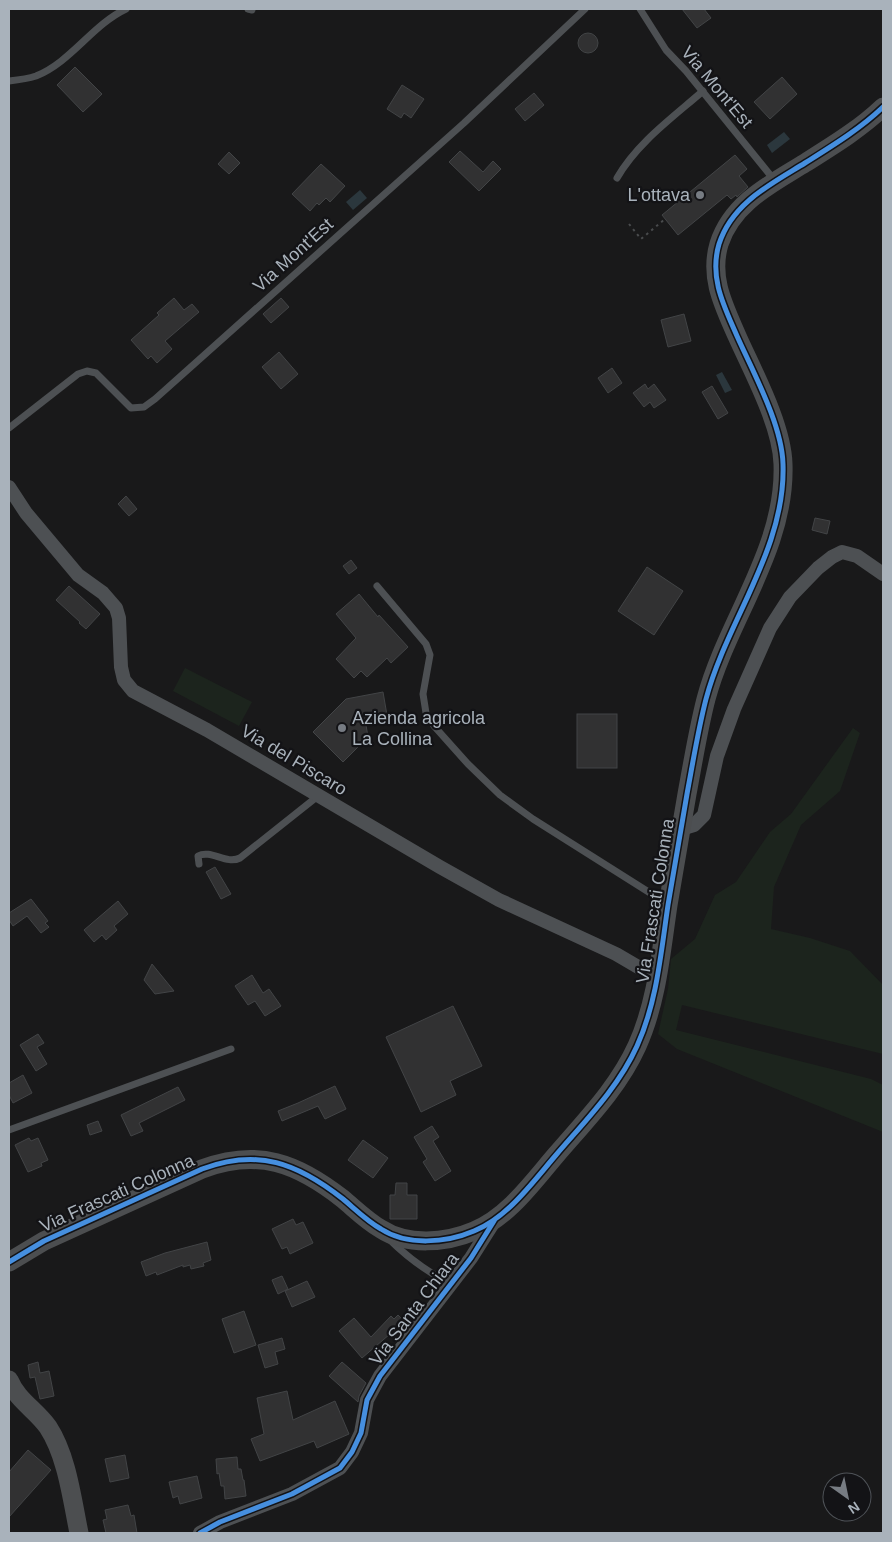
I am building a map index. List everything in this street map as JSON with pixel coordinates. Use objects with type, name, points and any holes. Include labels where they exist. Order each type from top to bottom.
[{"type":"street","name":"Via Frascati Colonna","points":[[9,1262],[44,1241],[202,1170],[231,1161],[241,1160],[258,1160],[292,1167],[330,1190],[375,1226],[390,1234],[406,1239],[440,1240],[468,1234],[495,1219],[518,1199],[618,1080],[632,1057],[649,1015],[657,978],[681,829],[703,711],[710,686],[767,552],[781,498],[783,462],[779,436],[763,394],[724,306],[717,285],[715,272],[720,241],[732,219],[747,201],[775,181],[855,131],[883,107]]},
{"type":"street","name":"Via del Piscaro","points":[[9,487],[26,512],[78,575],[103,593],[116,608],[119,618],[121,667],[124,680],[133,691],[207,730],[440,867],[500,900],[616,954],[657,978]]},
{"type":"street","points":[[681,829],[694,825],[705,812],[717,756],[734,710],[767,634],[790,597],[818,568],[842,552],[857,556],[883,574]]},
{"type":"street","name":"Via Santa Chiara","points":[[200,1533],[220,1522],[292,1494],[340,1468],[352,1452],[361,1433],[367,1400],[380,1376],[475,1252],[495,1219]]},
{"type":"street","points":[[9,1247],[19,1248],[44,1241]]},
{"type":"street","points":[[9,1380],[13,1390],[43,1420],[55,1440],[67,1477],[79,1533]]},
{"type":"lane","points":[[9,81],[36,76],[47,70],[104,23],[126,9]]},
{"type":"lane","name":"Via Mont'Est","points":[[9,428],[78,374],[87,370],[96,373],[131,408],[144,406],[155,400],[456,129],[585,9]]},
{"type":"lane","name":"Via Mont'Est","points":[[640,9],[666,50],[681,64],[775,181]]},
{"type":"lane","points":[[616,178],[636,150],[703,91]]},
{"type":"lane","points":[[377,586],[426,644],[430,655],[423,694],[426,713],[434,726],[468,764],[500,795],[528,816],[668,905]]},
{"type":"lane","points":[[199,864],[198,856],[204,854],[231,861],[240,858],[318,796]]},
{"type":"lane","points":[[9,1130],[231,1049]]},
{"type":"lane","points":[[375,1226],[409,1258],[450,1284]]},
{"type":"path","points":[[628,224],[641,239],[665,219]]},
{"type":"shaded area","points":[[784,132],[790,139],[772,153],[767,145]]},
{"type":"shaded area","points":[[360,190],[367,198],[353,210],[346,202]]},
{"type":"shaded area","points":[[722,372],[732,390],[725,393],[716,375]]},
{"type":"shaded area","points":[[185,668],[252,702],[239,726],[173,691]]},
{"type":"shaded area","points":[[853,728],[860,733],[840,791],[801,825],[774,887],[771,929],[810,938],[850,951],[883,985],[883,1054],[682,1005],[676,1030],[871,1079],[883,1085],[883,1132],[677,1049],[658,1034],[668,989],[671,959],[695,939],[715,895],[736,882],[770,832],[791,814]]},
{"type":"building","points":[[682,9],[704,9],[711,18],[697,28]]},
{"type":"building","points":[[588,33],[595,36],[598,43],[595,50],[588,53],[581,50],[578,43],[581,36]]},
{"type":"building","points":[[75,67],[102,94],[83,112],[57,85]]},
{"type":"building","points":[[782,77],[797,94],[770,119],[754,102]]},
{"type":"building","points":[[402,85],[424,99],[411,118],[404,113],[401,118],[387,109]]},
{"type":"building","points":[[534,93],[544,105],[525,121],[515,109]]},
{"type":"building","points":[[460,151],[483,172],[493,161],[501,169],[479,191],[449,162]]},
{"type":"building","points":[[229,152],[240,163],[229,174],[218,164]]},
{"type":"building","name":"L'ottava","points":[[735,155],[747,169],[739,176],[748,187],[737,197],[736,195],[731,199],[727,195],[678,235],[662,215]]},
{"type":"building","points":[[321,164],[345,186],[330,202],[326,198],[319,205],[317,203],[310,211],[292,194]]},
{"type":"building","points":[[174,298],[184,310],[192,304],[199,312],[165,341],[172,349],[157,363],[151,356],[148,359],[131,340],[159,315],[157,313]]},
{"type":"building","points":[[281,298],[289,307],[271,323],[263,314]]},
{"type":"building","points":[[684,314],[691,341],[668,347],[661,320]]},
{"type":"building","points":[[279,352],[298,374],[281,389],[262,367]]},
{"type":"building","points":[[612,368],[622,383],[608,393],[598,378]]},
{"type":"building","points":[[645,384],[648,389],[654,384],[666,400],[654,408],[650,402],[644,407],[633,393]]},
{"type":"building","points":[[712,386],[728,413],[718,419],[702,392]]},
{"type":"building","points":[[126,496],[137,509],[129,516],[118,504]]},
{"type":"building","points":[[815,518],[830,521],[827,534],[812,530]]},
{"type":"building","points":[[351,560],[357,568],[349,574],[343,566]]},
{"type":"building","points":[[647,567],[683,591],[654,635],[618,611]]},
{"type":"building","points":[[69,586],[100,614],[86,629],[56,600]]},
{"type":"building","points":[[359,594],[378,617],[379,615],[408,647],[391,663],[387,658],[367,677],[361,671],[354,678],[336,659],[356,638],[336,614]]},
{"type":"building","name":"Azienda agricola La Collina","points":[[383,692],[388,721],[366,725],[368,737],[343,762],[313,732],[346,699]]},
{"type":"building","points":[[577,714],[617,714],[617,768],[577,768]]},
{"type":"building","points":[[215,867],[231,894],[221,899],[206,872]]},
{"type":"building","points":[[31,899],[48,921],[45,923],[49,927],[41,933],[27,916],[13,926],[9,920],[9,913]]},
{"type":"building","points":[[118,901],[128,914],[114,926],[117,930],[106,940],[102,935],[94,942],[84,930]]},
{"type":"building","points":[[152,964],[174,991],[155,994],[144,980]]},
{"type":"building","points":[[252,975],[263,993],[269,989],[281,1006],[265,1016],[255,1001],[248,1005],[235,986]]},
{"type":"building","points":[[453,1006],[482,1066],[450,1081],[456,1095],[421,1112],[386,1037]]},
{"type":"building","points":[[38,1034],[44,1043],[37,1047],[47,1064],[36,1071],[20,1045]]},
{"type":"building","points":[[23,1075],[32,1093],[13,1103],[9,1095],[9,1083]]},
{"type":"building","points":[[335,1086],[346,1109],[325,1119],[318,1106],[282,1121],[278,1111]]},
{"type":"building","points":[[178,1087],[185,1100],[139,1123],[143,1131],[131,1136],[121,1115]]},
{"type":"building","points":[[98,1121],[102,1131],[90,1135],[87,1125]]},
{"type":"building","points":[[432,1126],[439,1137],[433,1141],[451,1171],[435,1181],[423,1162],[427,1159],[414,1137]]},
{"type":"building","points":[[29,1138],[31,1141],[38,1138],[48,1160],[41,1163],[42,1166],[28,1172],[15,1145]]},
{"type":"building","points":[[363,1140],[388,1158],[373,1178],[348,1160]]},
{"type":"building","points":[[396,1183],[407,1183],[407,1195],[417,1195],[417,1219],[390,1219],[390,1195],[395,1195]]},
{"type":"building","points":[[293,1219],[296,1225],[303,1222],[313,1243],[290,1254],[287,1247],[282,1249],[272,1229]]},
{"type":"building","points":[[207,1242],[211,1260],[203,1263],[204,1266],[191,1269],[190,1265],[183,1267],[183,1265],[157,1275],[156,1272],[146,1276],[141,1262],[165,1253]]},
{"type":"building","points":[[282,1276],[288,1289],[278,1294],[272,1280]]},
{"type":"building","points":[[307,1281],[315,1297],[292,1307],[285,1291]]},
{"type":"building","points":[[244,1311],[256,1345],[234,1353],[222,1319]]},
{"type":"building","points":[[398,1315],[406,1323],[393,1337],[390,1334],[362,1358],[339,1331],[354,1318],[371,1337],[391,1316],[394,1319]]},
{"type":"building","points":[[282,1338],[285,1349],[275,1352],[278,1364],[265,1368],[258,1345]]},
{"type":"building","points":[[38,1362],[40,1373],[49,1371],[54,1396],[40,1399],[35,1377],[30,1378],[28,1365]]},
{"type":"building","points":[[342,1362],[366,1383],[358,1402],[329,1376]]},
{"type":"building","points":[[287,1391],[293,1420],[335,1401],[349,1434],[317,1448],[314,1441],[260,1461],[251,1439],[264,1434],[257,1398]]},
{"type":"building","points":[[28,1450],[51,1470],[9,1517],[9,1472]]},
{"type":"building","points":[[125,1455],[129,1478],[110,1482],[105,1459]]},
{"type":"building","points":[[237,1457],[238,1469],[241,1469],[246,1496],[225,1499],[224,1486],[221,1486],[219,1473],[217,1474],[216,1459]]},
{"type":"building","points":[[197,1476],[202,1498],[180,1504],[178,1496],[173,1498],[169,1482]]},
{"type":"building","points":[[128,1505],[131,1516],[134,1515],[137,1533],[106,1533],[103,1520],[107,1519],[105,1510]]},
{"type":"cycle path","points":[[9,1262],[44,1241],[202,1169],[241,1160],[259,1160],[293,1168],[326,1187],[371,1222],[391,1234],[403,1238],[427,1241],[463,1235],[486,1225],[509,1208],[611,1090],[637,1046],[654,994],[687,794],[706,699],[715,670],[765,555],[775,525],[781,495],[783,464],[778,433],[766,399],[727,314],[719,292],[716,268],[719,244],[733,217],[754,196],[846,137],[883,107]]},
{"type":"cycle path","points":[[200,1533],[220,1522],[292,1494],[340,1468],[352,1452],[361,1433],[367,1400],[380,1376],[471,1258],[494,1221]]},
{"type":"place","name":"L'ottava","points":[[700,195]]},
{"type":"place","name":"Azienda agricola La Collina","points":[[342,728]]}]
